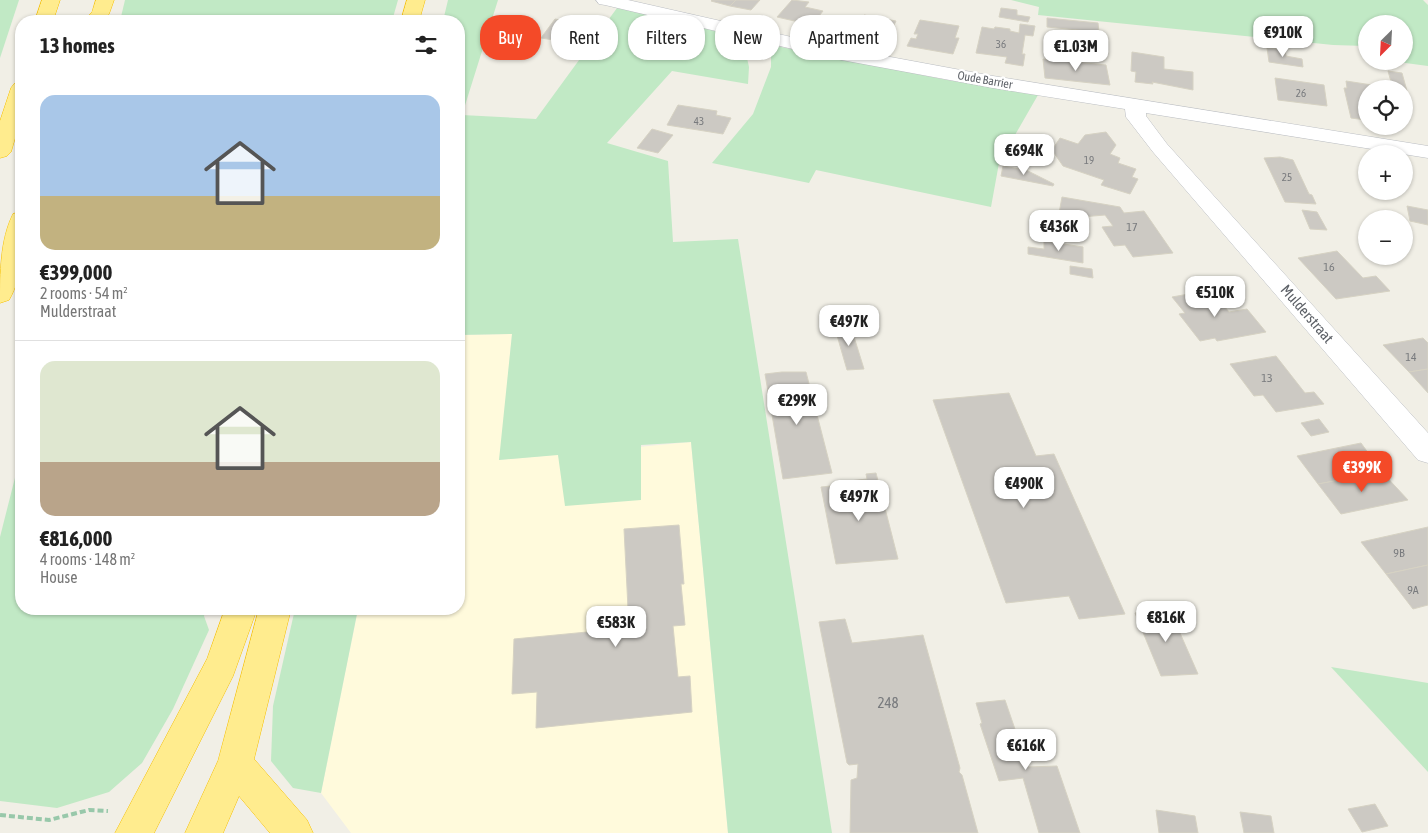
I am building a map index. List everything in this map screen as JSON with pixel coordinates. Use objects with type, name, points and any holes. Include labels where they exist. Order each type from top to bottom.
[{"type":"highway","points":[[46,15],[51,0]]},
{"type":"highway","points":[[95,15],[100,14],[105,0]]},
{"type":"highway","points":[[412,15],[416,0]]},
{"type":"highway","points":[[0,152],[15,106]]},
{"type":"highway","points":[[0,294],[15,240]]},
{"type":"highway","points":[[134,833],[220,666],[239,615]]},
{"type":"highway","points":[[204,833],[235,764],[273,615]]},
{"type":"highway","points":[[235,764],[294,833]]},
{"type":"street","name":"Oude Barrier","points":[[605,0],[666,6],[841,54],[993,82],[1428,152]]},
{"type":"street","name":"Mulderstraat","points":[[1135,104],[1136,117],[1160,148],[1428,452]]},
{"type":"path","points":[[0,815],[48,820]]},
{"type":"shaded area","points":[[512,334],[500,460],[691,442],[728,833],[351,833],[321,793],[357,615],[465,615],[465,335]]},
{"type":"green space","points":[[0,0],[19,0],[0,58]]},
{"type":"green space","points":[[125,0],[398,0],[394,15],[121,15]]},
{"type":"green space","points":[[448,0],[498,0],[493,15],[480,15],[480,58],[465,105],[465,15],[444,15]]},
{"type":"green space","points":[[1011,0],[1423,0],[1428,5],[1428,66],[1413,64],[1413,15],[1358,15],[1358,46],[1333,45],[1038,15],[1039,7]]},
{"type":"green space","points":[[617,8],[649,15],[628,15],[628,60],[705,60],[705,27],[715,29],[715,60],[747,60],[748,84],[672,71],[607,143],[668,161],[673,242],[738,239],[832,833],[728,833],[691,442],[641,445],[641,500],[565,506],[558,455],[499,460],[512,334],[465,335],[465,115],[536,119],[579,60],[618,60],[618,15],[612,15]]},
{"type":"green space","points":[[780,47],[790,49],[790,60],[846,60],[942,79],[1038,95],[999,163],[991,207],[816,170],[809,183],[712,163],[753,114],[771,67],[771,60],[780,60]]},
{"type":"green space","points":[[15,478],[15,615],[204,615],[209,630],[173,709],[142,763],[109,792],[57,808],[0,801],[0,537]]},
{"type":"green space","points":[[294,615],[357,615],[321,793],[293,788],[271,761],[273,706]]},
{"type":"green space","points":[[1331,667],[1428,683],[1428,772]]},
{"type":"building","points":[[712,0],[736,0],[730,6]]},
{"type":"building","points":[[736,0],[760,0],[751,10],[730,6]]},
{"type":"building","points":[[792,0],[809,2],[805,7],[823,11],[820,15],[790,15],[790,20],[780,18],[779,15]]},
{"type":"building","points":[[1001,8],[1017,10],[1017,15],[1030,17],[1028,22],[999,17]]},
{"type":"building","points":[[1047,18],[1098,23],[1099,32],[1047,27]]},
{"type":"building","points":[[920,20],[959,26],[955,38],[959,38],[953,54],[907,46],[911,38],[916,39],[918,34],[914,34]]},
{"type":"building","points":[[551,24],[551,40],[541,38]]},
{"type":"building","points":[[1020,24],[1035,26],[1033,36],[1025,35],[1022,54],[1025,54],[1023,66],[1005,63],[1007,57],[976,53],[982,27],[1010,29],[1010,31],[1019,33]]},
{"type":"building","points":[[1267,48],[1285,50],[1286,56],[1302,59],[1303,67],[1269,62]]},
{"type":"building","points":[[1132,52],[1164,57],[1164,69],[1193,72],[1193,90],[1152,82],[1153,84],[1135,82],[1136,72],[1131,71]]},
{"type":"building","points":[[1043,59],[1106,65],[1110,85],[1045,78]]},
{"type":"building","points":[[1388,71],[1402,73],[1404,80],[1390,80]]},
{"type":"building","points":[[1275,78],[1324,85],[1327,106],[1278,100]]},
{"type":"building","points":[[1346,81],[1358,83],[1358,119],[1351,118],[1344,88],[1347,88]]},
{"type":"building","points":[[678,105],[717,111],[716,115],[731,118],[723,134],[667,125]]},
{"type":"building","points":[[652,129],[673,135],[658,153],[637,148]]},
{"type":"building","points":[[1106,132],[1116,145],[1110,154],[1120,158],[1118,163],[1136,169],[1132,177],[1138,179],[1130,194],[1101,185],[1104,180],[1063,166],[1052,150],[1060,138],[1078,144],[1085,135]]},
{"type":"building","points":[[1280,157],[1293,160],[1309,194],[1312,195],[1316,204],[1285,202],[1264,158]]},
{"type":"building","points":[[1003,166],[1019,169],[1020,167],[1054,184],[1053,186],[1001,176]]},
{"type":"building","points":[[1062,197],[1120,207],[1124,213],[1144,211],[1173,253],[1133,257],[1125,245],[1114,246],[1102,227],[1113,226],[1105,215],[1058,219]]},
{"type":"building","points":[[1407,206],[1428,210],[1428,225],[1413,222],[1413,210],[1408,210]]},
{"type":"building","points":[[1302,210],[1317,212],[1327,230],[1310,229]]},
{"type":"building","points":[[1044,241],[1083,247],[1083,263],[1028,254],[1028,247],[1044,249]]},
{"type":"building","points":[[1337,251],[1363,278],[1376,276],[1390,291],[1336,299],[1298,258]]},
{"type":"building","points":[[1070,266],[1092,269],[1093,278],[1070,274]]},
{"type":"building","points":[[1211,290],[1229,312],[1247,309],[1266,332],[1217,341],[1215,338],[1200,341],[1179,314],[1185,313],[1172,297]]},
{"type":"building","points":[[850,324],[864,369],[847,370],[834,325]]},
{"type":"building","points":[[1423,338],[1428,343],[1428,369],[1409,372],[1383,345]]},
{"type":"building","points":[[1276,356],[1305,393],[1314,392],[1324,404],[1276,412],[1263,395],[1254,396],[1230,364]]},
{"type":"building","points":[[1428,369],[1428,393],[1409,372]]},
{"type":"building","points":[[806,372],[832,473],[783,479],[765,374]]},
{"type":"building","points":[[1009,393],[1036,456],[1054,454],[1125,614],[1079,619],[1069,596],[1006,603],[933,400]]},
{"type":"building","points":[[1319,419],[1329,432],[1311,436],[1301,423]]},
{"type":"building","points":[[1361,443],[1382,472],[1318,484],[1297,456]]},
{"type":"building","points":[[1382,472],[1408,500],[1341,514],[1318,484]]},
{"type":"building","points":[[876,473],[898,559],[836,564],[821,487],[850,484],[849,481],[867,479],[866,474]]},
{"type":"building","points":[[679,525],[684,584],[681,584],[685,625],[673,626],[678,677],[690,676],[692,712],[536,728],[537,692],[512,694],[514,639],[629,628],[624,529]]},
{"type":"building","points":[[1428,527],[1428,565],[1386,574],[1361,542]]},
{"type":"building","points":[[1428,565],[1428,605],[1413,609],[1386,574]]},
{"type":"building","points":[[1169,608],[1198,674],[1161,676],[1135,613]]},
{"type":"building","points":[[845,619],[852,643],[923,635],[960,768],[959,772],[962,775],[978,833],[850,833],[851,780],[857,778],[858,764],[849,765],[847,763],[819,622]]},
{"type":"building","points":[[1005,700],[1028,767],[1057,766],[1080,833],[1039,833],[1023,778],[999,781],[980,724],[982,723],[976,703]]},
{"type":"building","points":[[1375,804],[1388,826],[1362,832],[1348,809]]},
{"type":"building","points":[[1156,810],[1195,816],[1198,833],[1159,833]]},
{"type":"building","points":[[1240,812],[1271,816],[1274,833],[1244,833]]}]
